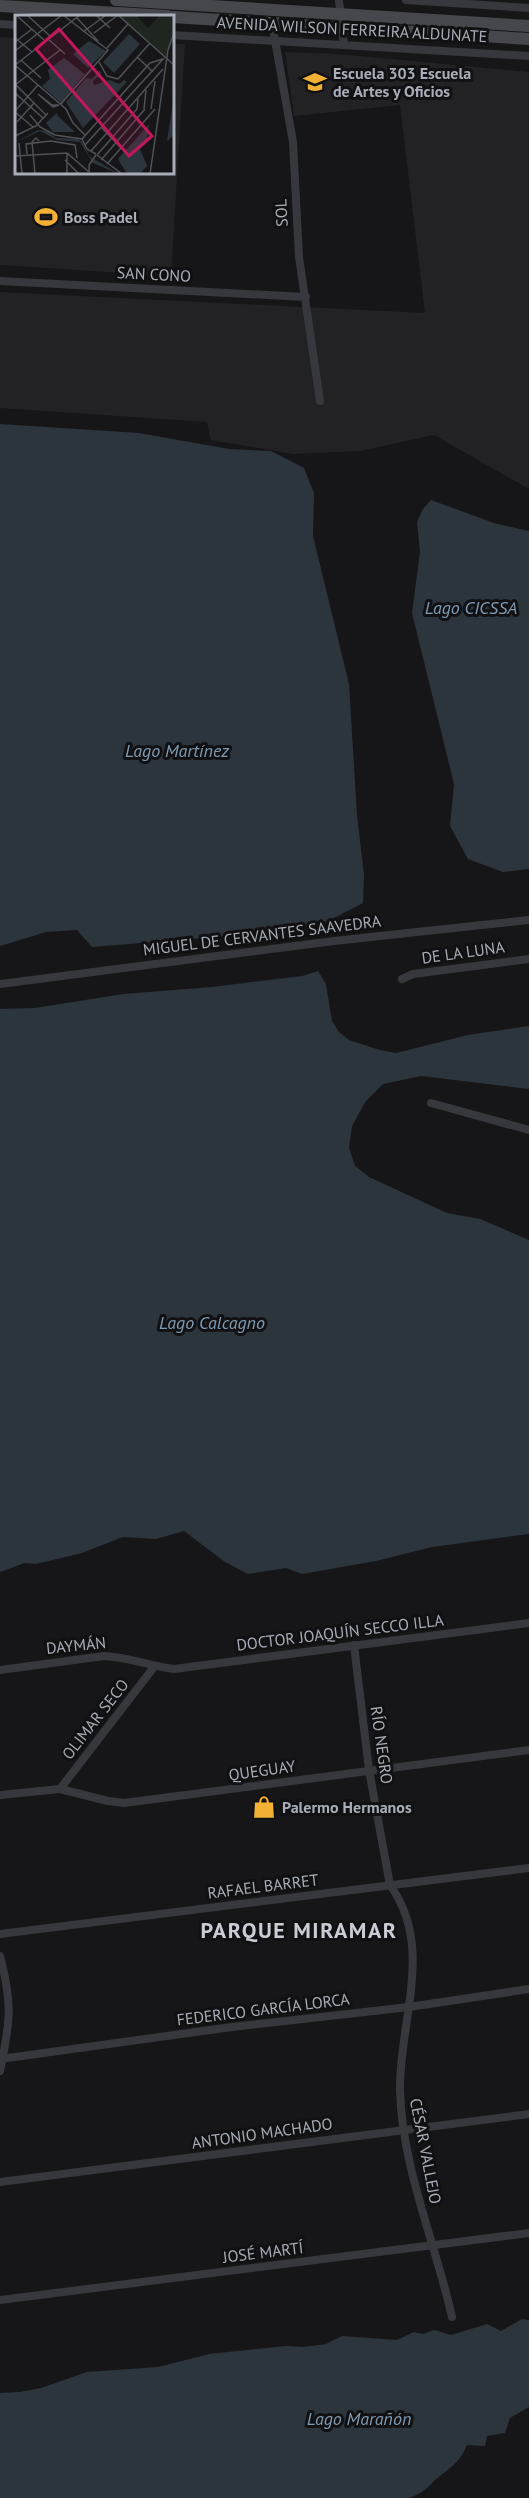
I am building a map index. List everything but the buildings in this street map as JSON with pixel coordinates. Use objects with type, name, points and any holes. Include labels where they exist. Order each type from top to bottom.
[{"type":"main road","name":"AVENIDA WILSON FERREIRA ALDUNATE","points":[[116,0],[529,39]]},
{"type":"main road","points":[[0,6],[150,15]]},
{"type":"main road","name":"AVENIDA WILSON FERREIRA ALDUNATE","points":[[174,17],[272,23],[341,21],[529,26]]},
{"type":"street","points":[[339,0],[344,45]]},
{"type":"street","name":"AVENIDA WILSON FERREIRA ALDUNATE","points":[[406,0],[529,8]]},
{"type":"street","name":"SOL","points":[[272,23],[273,40],[293,141],[299,257],[320,401]]},
{"type":"street","points":[[0,24],[15,26]]},
{"type":"street","name":"AVENIDA WILSON FERREIRA ALDUNATE","points":[[174,34],[529,56]]},
{"type":"street","name":"SAN CONO","points":[[0,281],[306,297]]},
{"type":"street","name":"MIGUEL DE CERVANTES SAAVEDRA","points":[[0,984],[334,941],[529,920]]},
{"type":"street","name":"DE LA LUNA","points":[[402,979],[413,974],[529,958]]},
{"type":"street","points":[[431,1103],[529,1130]]},
{"type":"street","name":"DOCTOR JOAQUÍN SECCO ILLA","points":[[154,1667],[174,1669],[529,1623]]},
{"type":"street","name":"RÍO NEGRO","points":[[354,1645],[369,1770],[390,1885]]},
{"type":"street","name":"DAYMÁN","points":[[0,1670],[104,1656],[122,1657],[154,1667]]},
{"type":"street","name":"OLIMAR SECO","points":[[60,1789],[154,1667]]},
{"type":"street","name":"QUEGUAY","points":[[0,1795],[60,1789],[124,1803],[529,1750]]},
{"type":"street","name":"RAFAEL BARRET","points":[[0,1934],[529,1868]]},
{"type":"street","name":"CÉSAR VALLEJO","points":[[390,1885],[402,1904],[412,1940],[414,1964],[400,2068],[401,2109],[410,2161],[432,2246],[441,2269],[452,2317]]},
{"type":"street","points":[[0,1956],[9,1998],[10,2019],[0,2072]]},
{"type":"street","name":"FEDERICO GARCÍA LORCA","points":[[1,2059],[232,2027],[409,2007],[529,1989]]},
{"type":"street","name":"ANTONIO MACHADO","points":[[0,2182],[529,2114]]},
{"type":"street","name":"JOSÉ MARTÍ","points":[[0,2300],[529,2233]]},
{"type":"shaded area","points":[[13,0],[319,20],[0,1]]},
{"type":"shaded area","points":[[0,37],[15,38],[15,174],[174,174],[174,44],[185,44],[171,276],[0,265]]},
{"type":"shaded area","points":[[285,52],[338,54],[529,72],[529,489],[434,435],[360,451],[293,454],[211,440],[207,422],[0,408],[0,292],[425,313],[400,105],[294,116]]},
{"type":"water","name":"Lago Martínez","points":[[0,424],[139,433],[229,449],[271,451],[304,468],[314,493],[313,536],[349,684],[357,815],[364,875],[363,903],[328,921],[279,932],[92,947],[77,930],[46,932],[0,946]]},
{"type":"water","name":"Lago CICSSA","points":[[431,500],[494,523],[529,531],[529,869],[503,872],[468,859],[450,826],[454,784],[412,613],[420,552],[417,522],[423,509]]},
{"type":"water","name":"Lago Calcagno","points":[[318,971],[326,984],[332,1021],[339,1032],[349,1040],[380,1050],[396,1053],[468,1035],[529,1026],[529,1089],[421,1076],[383,1084],[366,1101],[352,1126],[349,1148],[355,1166],[369,1177],[447,1213],[480,1219],[529,1240],[529,1534],[432,1547],[376,1561],[302,1574],[286,1568],[248,1574],[225,1562],[184,1531],[156,1539],[123,1537],[82,1553],[36,1564],[25,1563],[0,1572],[0,1009],[35,1008],[123,994],[212,987],[302,976]]},
{"type":"water","name":"Lago Marañón","points":[[522,2319],[529,2320],[529,2407],[510,2418],[505,2433],[487,2436],[485,2446],[467,2445],[460,2458],[452,2466],[422,2492],[409,2498],[0,2498],[0,2393],[41,2388],[87,2372],[158,2367],[209,2354],[326,2344],[342,2336],[397,2340],[414,2332],[423,2334],[434,2330],[451,2335],[487,2324],[501,2331]]},
{"type":"place","name":"Escuela 303 Escuela de Artes y Oficios","points":[[315,82]]},
{"type":"place","name":"Boss Padel","points":[[46,217]]},
{"type":"place","name":"Palermo Hermanos","points":[[264,1807]]},
{"type":"district","name":"PARQUE MIRAMAR","points":[[299,1930]]}]
